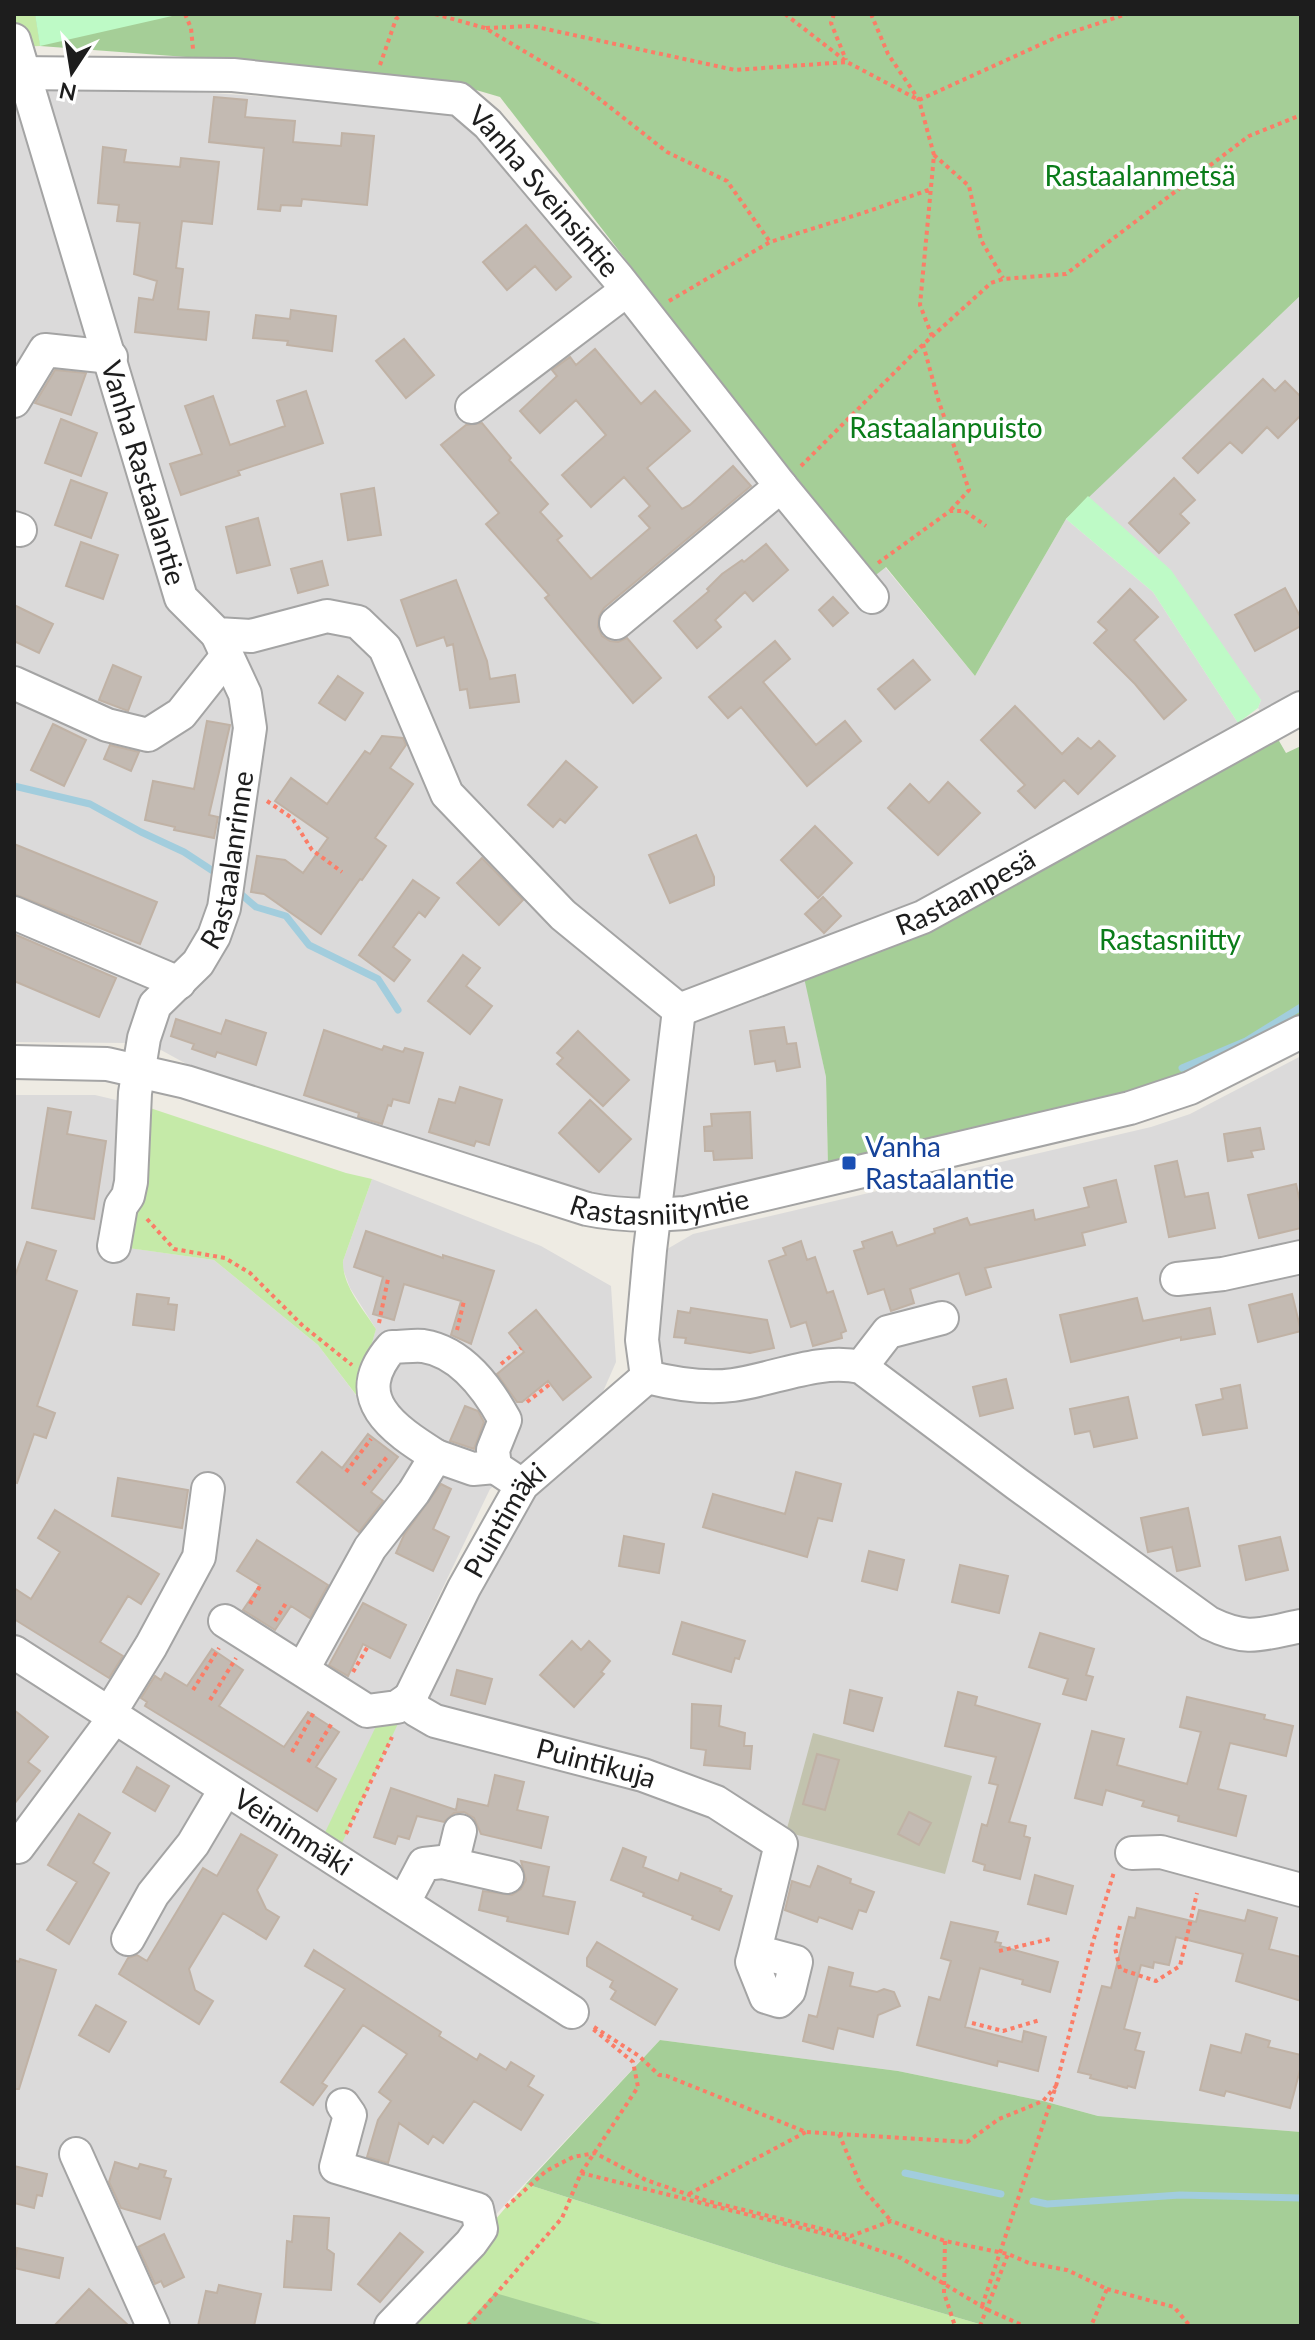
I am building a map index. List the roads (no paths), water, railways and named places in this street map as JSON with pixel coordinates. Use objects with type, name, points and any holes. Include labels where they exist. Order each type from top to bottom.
[{"type":"street","name":"Vanha Rastaalantie","points":[[14,40],[20,73],[111,357],[181,598],[222,645]]},
{"type":"street","name":"Vanha Sveinsintie","points":[[20,73],[233,75],[459,99],[488,124],[637,302],[865,588]]},
{"type":"street","points":[[472,407],[637,302]]},
{"type":"street","points":[[14,401],[45,350],[111,357]]},
{"type":"street","points":[[616,623],[781,486]]},
{"type":"street","points":[[14,683],[107,725],[148,735],[181,714],[222,645],[327,616],[358,622],[385,648],[447,794],[563,915],[679,1010],[642,1340],[647,1377],[684,1386],[733,1385],[841,1363],[861,1367],[1209,1623],[1233,1634],[1257,1635],[1301,1626]]},
{"type":"street","name":"Rastaalanrinne","points":[[114,1246],[121,1206],[128,1196],[138,1069],[144,1038],[155,1005],[198,963],[214,936],[224,908],[250,728],[245,694],[222,645]]},
{"type":"street","name":"Rastaanpesä","points":[[679,1010],[923,917],[1301,708]]},
{"type":"street","points":[[14,913],[179,983]]},
{"type":"street","name":"Rastasniityntie","points":[[14,1062],[107,1064],[138,1069],[587,1209],[621,1216],[654,1216],[685,1213],[1130,1108],[1190,1088],[1301,1032]]},
{"type":"street","points":[[1177,1279],[1223,1274],[1301,1257]]},
{"type":"street","points":[[861,1367],[888,1332],[942,1318]]},
{"type":"street","points":[[495,1467],[493,1450],[505,1420],[480,1382],[458,1360],[424,1346],[392,1347],[377,1364],[372,1382],[379,1408],[396,1427],[436,1456],[473,1469],[495,1467],[522,1485]]},
{"type":"street","name":"Puintimäki","points":[[410,1698],[464,1588],[522,1485],[647,1377]]},
{"type":"street","points":[[326,1685],[370,1548],[414,1492],[436,1456]]},
{"type":"street","points":[[18,1847],[112,1716],[199,1557],[208,1489]]},
{"type":"street","points":[[236,1628],[367,1711],[397,1707],[410,1698]]},
{"type":"street","name":"Veininmäki","points":[[14,1652],[572,2012]]},
{"type":"street","name":"Puintikuja","points":[[410,1698],[416,1710],[435,1721],[643,1775],[716,1802],[781,1844],[755,1951]]},
{"type":"street","points":[[128,1939],[153,1894],[193,1844],[225,1790]]},
{"type":"street","points":[[452,1864],[460,1831]]},
{"type":"street","points":[[1132,1853],[1161,1852],[1301,1890]]},
{"type":"street","points":[[404,1902],[424,1864],[442,1862],[507,1877]]},
{"type":"street","points":[[343,2105],[350,2115],[336,2167],[477,2209],[479,2218],[481,2229],[471,2243],[391,2326]]},
{"type":"street","points":[[76,2154],[153,2326]]},
{"type":"waterway","points":[[14,786],[90,804],[184,852],[216,873]]},
{"type":"waterway","points":[[235,889],[256,907],[286,916],[309,945],[378,979],[398,1010]]},
{"type":"waterway","points":[[1182,1068],[1246,1041],[1301,1007]]},
{"type":"waterway","points":[[905,2173],[1001,2194]]},
{"type":"waterway","points":[[1033,2201],[1047,2204],[1180,2195],[1301,2198]]},
{"type":"place","name":"Vanha Rastaalantie","points":[[849,1163]]},
{"type":"park label","name":"Rastaalanmetsä","points":[[1140,176]]},
{"type":"park label","name":"Rastaalanpuisto","points":[[946,428]]},
{"type":"park label","name":"Rastasniitty","points":[[1170,940]]}]
